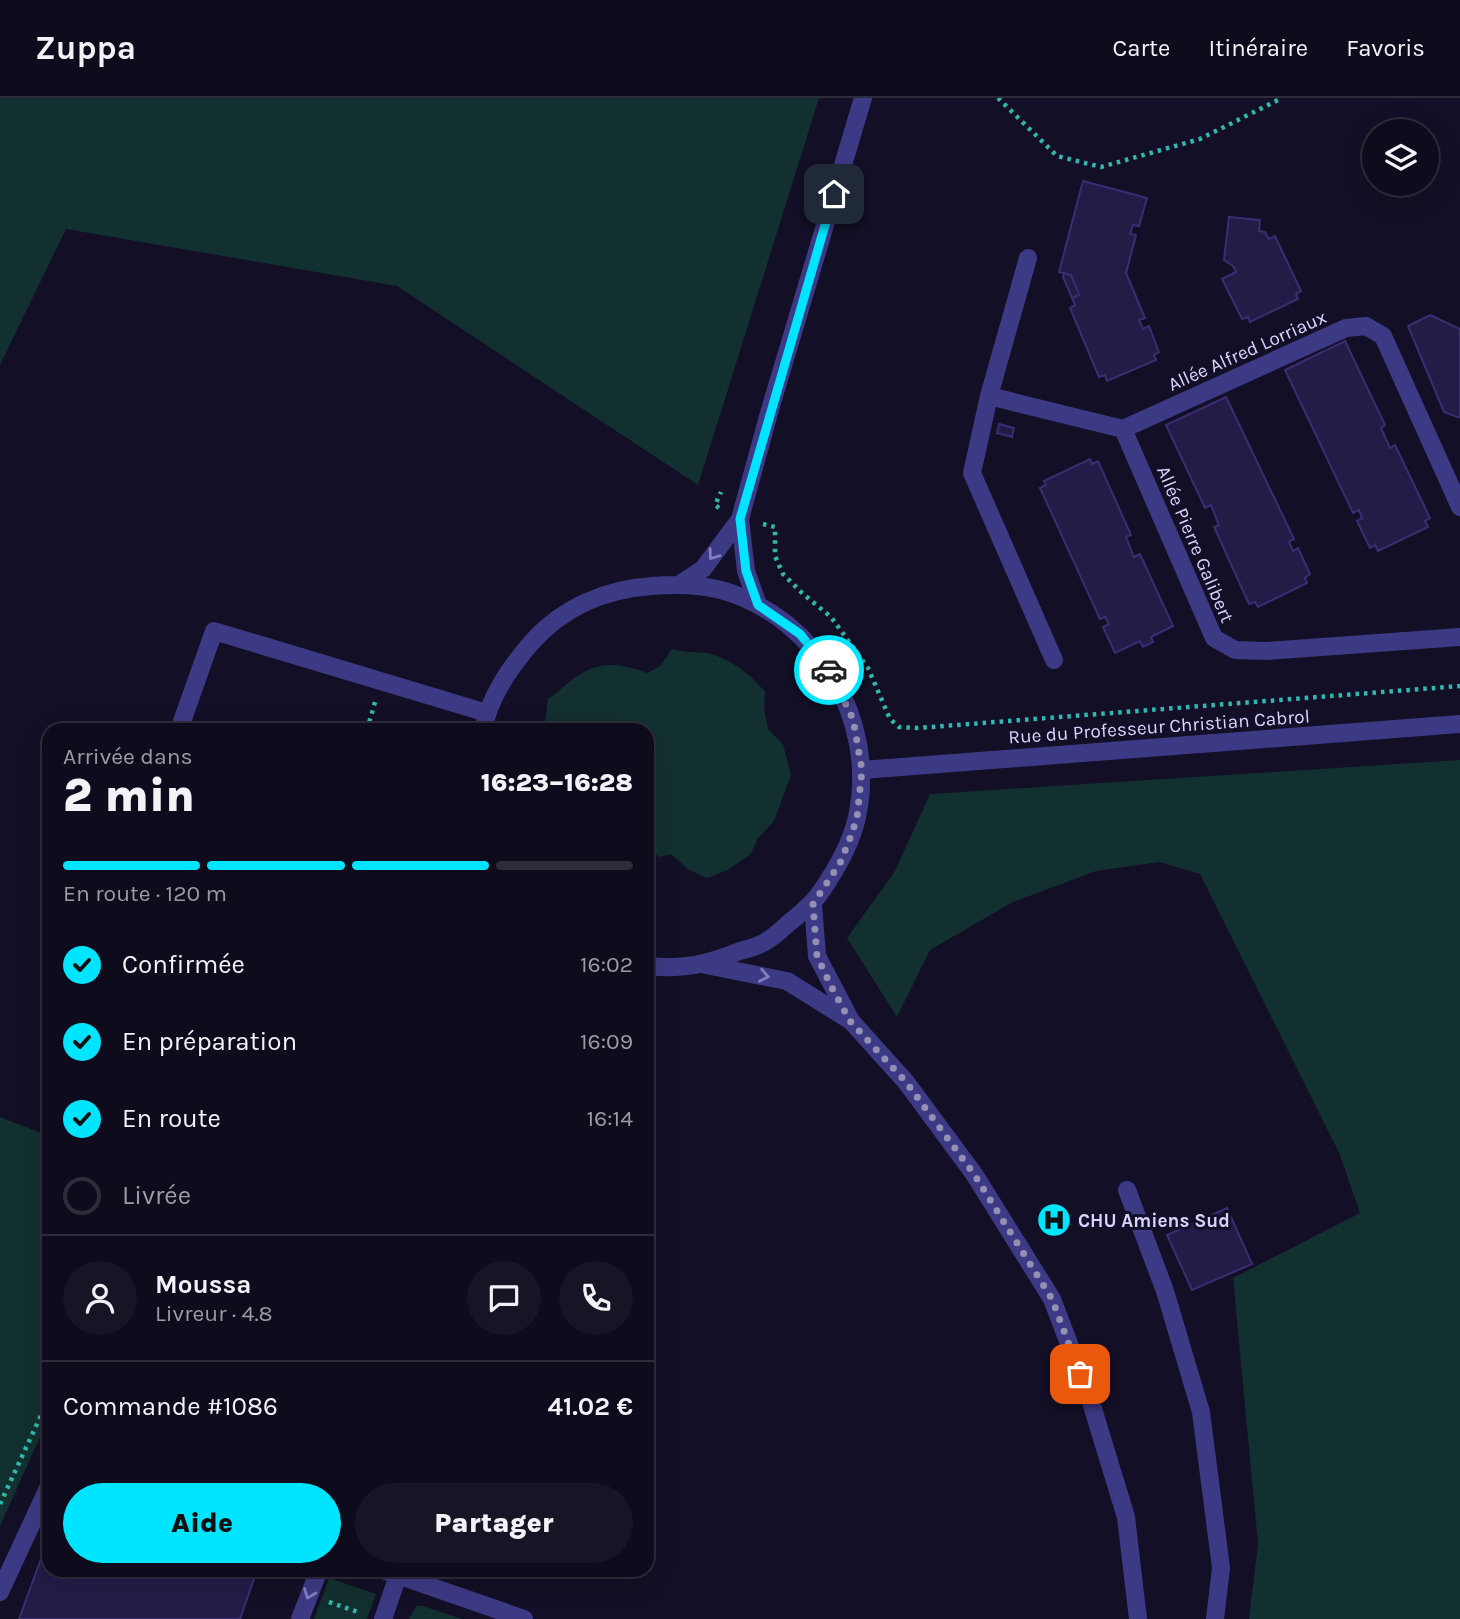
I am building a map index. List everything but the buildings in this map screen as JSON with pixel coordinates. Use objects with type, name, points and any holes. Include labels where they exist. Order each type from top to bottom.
[{"type":"street","points":[[680,584],[703,569],[740,519],[863,98]]},
{"type":"street","points":[[1028,258],[989,396],[972,473],[1054,660]]},
{"type":"street","name":"Allée Alfred Lorriaux","points":[[1123,429],[1346,328],[1366,326],[1383,337],[1460,507]]},
{"type":"street","points":[[989,396],[1123,429]]},
{"type":"street","name":"Allée Pierre Galibert","points":[[1123,429],[1214,638],[1235,650],[1268,651],[1460,637]]},
{"type":"street","points":[[740,519],[746,571],[758,605]]},
{"type":"street","points":[[181,723],[214,631],[485,721],[509,669],[542,631],[557,619],[603,593],[630,587],[680,584],[720,590],[758,605],[800,634],[832,673],[853,719],[862,770],[857,818],[840,863],[813,904],[764,943],[705,964],[654,967]]},
{"type":"street","name":"Rue du Professeur Christian Cabrol","points":[[862,770],[1460,724]]},
{"type":"street","points":[[813,904],[817,956],[850,1021],[906,1082],[974,1174],[1052,1299],[1090,1399],[1126,1517],[1138,1619]]},
{"type":"street","points":[[705,964],[787,981],[850,1021]]},
{"type":"street","points":[[1127,1190],[1165,1291],[1201,1412],[1221,1568],[1214,1619]]},
{"type":"street","points":[[0,1592],[42,1501]]},
{"type":"street","points":[[300,1619],[316,1577]]},
{"type":"street","points":[[375,1617],[392,1577]]},
{"type":"street","points":[[410,1577],[524,1619]]},
{"type":"path","points":[[998,98],[1058,156],[1101,167],[1200,139],[1282,98]]},
{"type":"path","points":[[740,519],[775,527],[775,556],[783,574],[831,617],[868,668],[890,719],[898,727],[918,728],[1460,686]]},
{"type":"path","points":[[0,1504],[42,1413]]},
{"type":"path","points":[[307,1595],[375,1617]]},
{"type":"green space","points":[[0,98],[819,98],[698,485],[397,286],[66,229],[0,365]]},
{"type":"green space","points":[[672,649],[706,653],[741,669],[765,692],[764,708],[768,729],[783,744],[791,775],[774,821],[758,838],[751,854],[728,870],[707,878],[689,870],[671,854],[660,857],[654,854],[654,723],[545,723],[548,699],[588,670],[613,665],[647,673],[660,666]]},
{"type":"green space","points":[[1460,760],[1460,1619],[1249,1619],[1258,1544],[1233,1278],[1360,1213],[1340,1155],[1200,874],[1159,862],[1096,871],[1013,902],[930,950],[897,1017],[847,938],[895,871],[930,794]]},
{"type":"green space","points":[[0,1117],[42,1133],[42,1433],[0,1526]]},
{"type":"green space","points":[[329,1578],[376,1594],[367,1619],[314,1619]]},
{"type":"green space","points":[[416,1606],[423,1606],[462,1619],[409,1619]]},
{"type":"way so far","points":[[829,670],[853,719],[862,770],[857,818],[849,841],[840,863],[813,904],[817,956],[850,1021],[906,1082],[974,1174],[1052,1299],[1080,1374]]},
{"type":"place","name":"CHU Amiens Sud","points":[[1054,1220]]},
{"type":"route","points":[[829,670],[800,634],[758,605],[746,571],[740,519],[834,194]]}]
